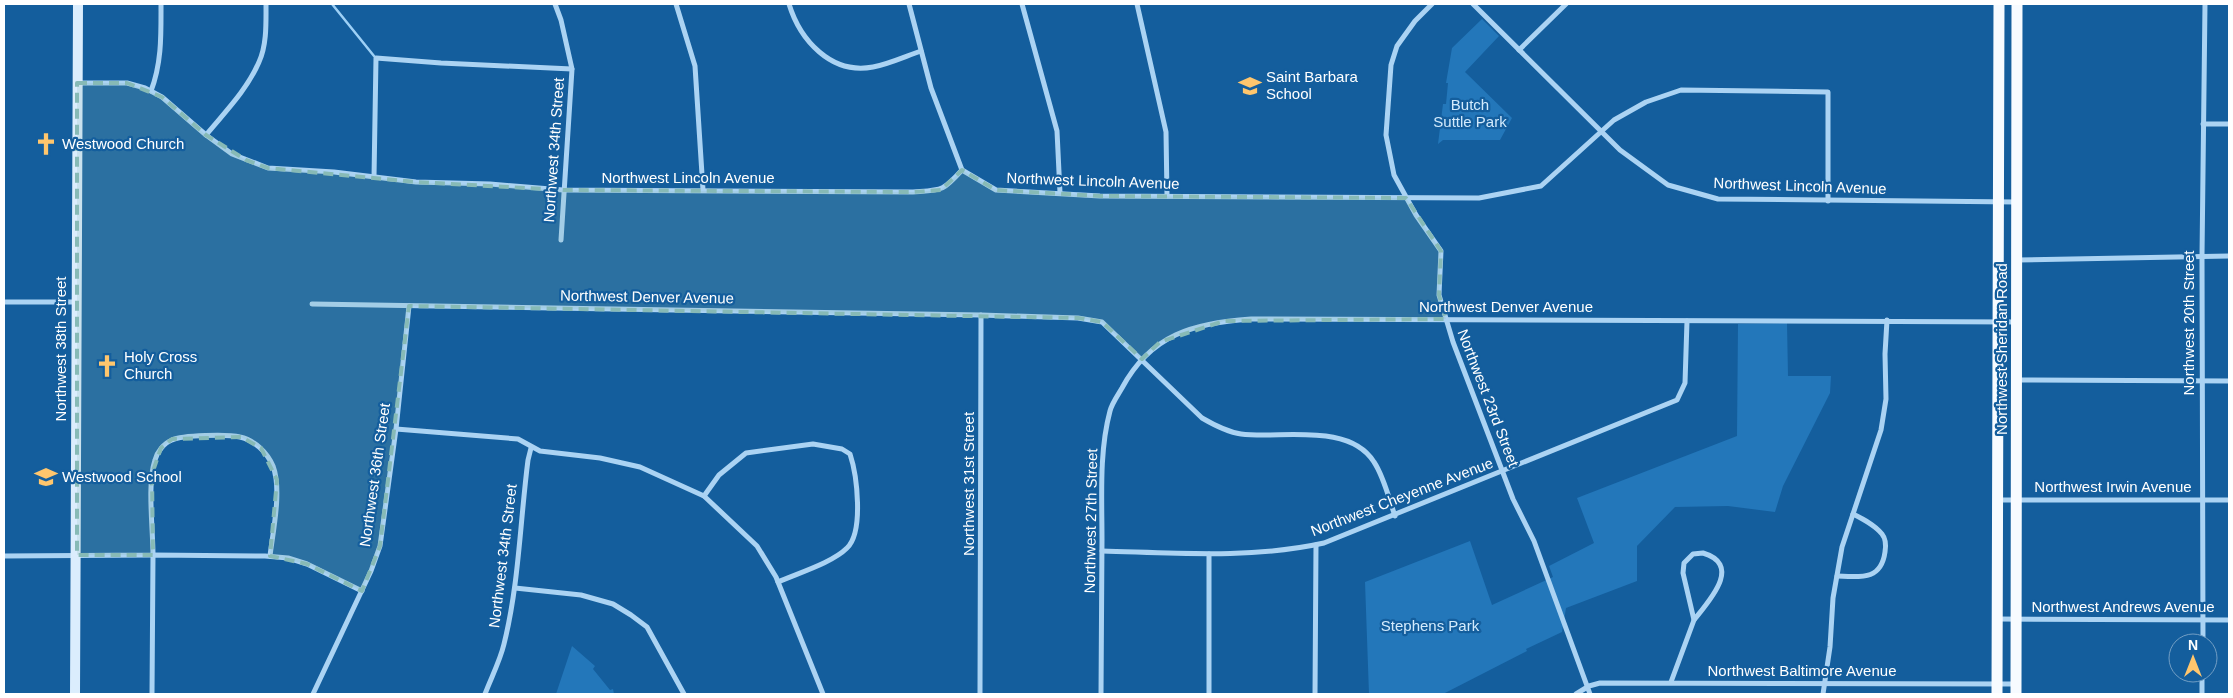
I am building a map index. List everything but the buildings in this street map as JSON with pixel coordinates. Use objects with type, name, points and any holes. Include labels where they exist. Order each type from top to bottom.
[{"type":"main road","name":"Northwest 38th Street","points":[[75,694],[78,4]]},
{"type":"main road","name":"Northwest Sheridan Road","points":[[1997,689],[1999,4]]},
{"type":"main road","name":"Northwest Sheridan Road","points":[[2016,689],[2017,4]]},
{"type":"street","points":[[151,91],[158,74],[162,45],[161,4]]},
{"type":"street","points":[[206,135],[242,92],[260,62],[266,27],[266,4]]},
{"type":"street","name":"Northwest 34th Street","points":[[554,4],[561,20],[572,69],[561,240]]},
{"type":"street","points":[[676,4],[695,66],[703,190]]},
{"type":"street","points":[[789,4],[794,21],[812,46],[833,63],[848,67],[872,67],[921,51]]},
{"type":"street","points":[[908,4],[931,88],[962,170]]},
{"type":"street","points":[[1022,4],[1057,131],[1060,193]]},
{"type":"street","points":[[1137,4],[1166,132],[1166,196]]},
{"type":"street","name":"Northwest 23rd Street","points":[[1432,4],[1415,21],[1397,46],[1391,65],[1386,135],[1394,175],[1440,252],[1439,295],[1453,342],[1513,499],[1534,540],[1589,686],[1590,694]]},
{"type":"street","points":[[1473,4],[1601,132],[1614,120],[1646,102],[1682,90],[1828,92],[1828,201]]},
{"type":"street","points":[[1519,50],[1566,4]]},
{"type":"street","name":"Northwest 20th Street","points":[[2203,633],[2202,256],[2206,4]]},
{"type":"street","points":[[374,177],[376,58],[572,69]]},
{"type":"street","name":"Northwest Lincoln Avenue","points":[[77,83],[127,83],[151,91],[162,97],[206,135],[232,154],[268,168],[416,182],[490,184],[563,190],[941,190],[947,187],[962,170],[996,190],[1166,196],[1478,198],[1541,186],[1601,132],[1620,150],[1668,185],[1718,199],[2017,202]]},
{"type":"street","points":[[2203,124],[2229,124]]},
{"type":"street","points":[[2017,260],[2229,256]]},
{"type":"street","points":[[4,302],[76,302]]},
{"type":"street","name":"Northwest Denver Avenue","points":[[312,304],[980,314]]},
{"type":"street","name":"Northwest 36th Street","points":[[313,694],[362,591],[380,546],[396,428],[409,306]]},
{"type":"street","points":[[980,314],[1078,318],[1102,322],[1202,418],[1220,428],[1241,434],[1334,437],[1350,441],[1363,449],[1374,462],[1395,516]]},
{"type":"street","name":"Northwest 31st Street","points":[[980,314],[980,694]]},
{"type":"street","name":"Northwest Denver Avenue","points":[[1142,359],[1160,342],[1198,326],[1224,321],[1251,319],[2017,322]]},
{"type":"street","points":[[1823,694],[1830,647],[1833,598],[1842,547],[1881,430],[1886,399],[1885,354],[1887,320]]},
{"type":"street","name":"Northwest Cheyenne Avenue","points":[[1102,551],[1209,554],[1285,552],[1316,545],[1395,516],[1677,400],[1685,383],[1687,322]]},
{"type":"street","name":"Northwest 27th Street","points":[[1100,694],[1102,464],[1110,410],[1128,376],[1142,359]]},
{"type":"street","points":[[2017,380],[2229,382]]},
{"type":"street","points":[[396,428],[518,439],[531,448],[540,451],[600,458],[640,467],[704,496],[757,546],[778,582],[824,694]]},
{"type":"street","points":[[152,694],[152,474],[155,459],[161,448],[172,440],[219,434],[241,437],[261,448],[272,464],[277,480],[270,556]]},
{"type":"street","points":[[704,496],[719,475],[746,453],[813,444],[842,449],[850,454],[858,505],[854,536],[850,546],[840,554],[778,582]]},
{"type":"street","name":"Northwest 34th Street","points":[[485,694],[504,647],[515,588],[523,502],[531,448]]},
{"type":"street","name":"Northwest Irwin Avenue","points":[[1998,500],[2229,500]]},
{"type":"street","points":[[1837,576],[1864,577],[1875,573],[1884,559],[1885,540],[1881,533],[1853,514]]},
{"type":"street","points":[[1315,694],[1316,545]]},
{"type":"street","points":[[1671,682],[1694,620],[1721,580],[1723,570],[1720,562],[1713,556],[1703,553],[1693,554],[1684,563],[1683,573],[1694,620]]},
{"type":"street","points":[[1209,554],[1209,694]]},
{"type":"street","points":[[4,556],[270,556],[288,558],[307,564],[362,591]]},
{"type":"street","points":[[515,588],[581,595],[612,604],[631,615],[647,627],[684,694]]},
{"type":"street","name":"Northwest Andrews Avenue","points":[[1997,619],[2229,620]]},
{"type":"street","name":"Northwest Baltimore Avenue","points":[[1589,686],[1600,683],[1671,682],[1705,684],[1825,683],[2016,689]]},
{"type":"street","points":[[1576,694],[1589,686]]},
{"type":"highlighted area","points":[[77,83],[127,83],[162,97],[206,135],[246,160],[268,168],[416,182],[563,190],[913,192],[941,190],[962,170],[996,190],[1100,196],[1406,198],[1441,251],[1439,295],[1446,319],[1224,321],[1160,342],[1142,359],[1102,322],[1078,318],[409,306],[380,546],[362,591],[307,564],[270,556],[277,480],[261,448],[241,437],[172,439],[161,448],[152,474],[153,555],[77,555]]},
{"type":"green space","name":"Butch Suttle Park","points":[[1482,19],[1499,36],[1465,72],[1512,118],[1500,140],[1443,140],[1438,144],[1443,104],[1446,104],[1448,83],[1446,83],[1452,48]]},
{"type":"green space","name":"Stephens Park","points":[[1787,323],[1788,376],[1831,376],[1830,393],[1783,486],[1775,512],[1728,506],[1675,507],[1637,546],[1637,581],[1566,608],[1562,632],[1526,649],[1527,651],[1443,694],[1369,694],[1365,582],[1470,541],[1492,605],[1553,577],[1549,566],[1594,543],[1577,498],[1737,436],[1738,324]]},
{"type":"green space","points":[[572,646],[595,666],[593,669],[610,690],[613,689],[614,694],[556,694]]},
{"type":"waterway","points":[[332,4],[374,56]]},
{"type":"place","name":"Saint Barbara School","points":[[1250,86]]},
{"type":"place","name":"Westwood Church","points":[[46,144]]},
{"type":"place","name":"Holy Cross Church","points":[[107,366]]},
{"type":"place","name":"Westwood School","points":[[46,477]]}]
